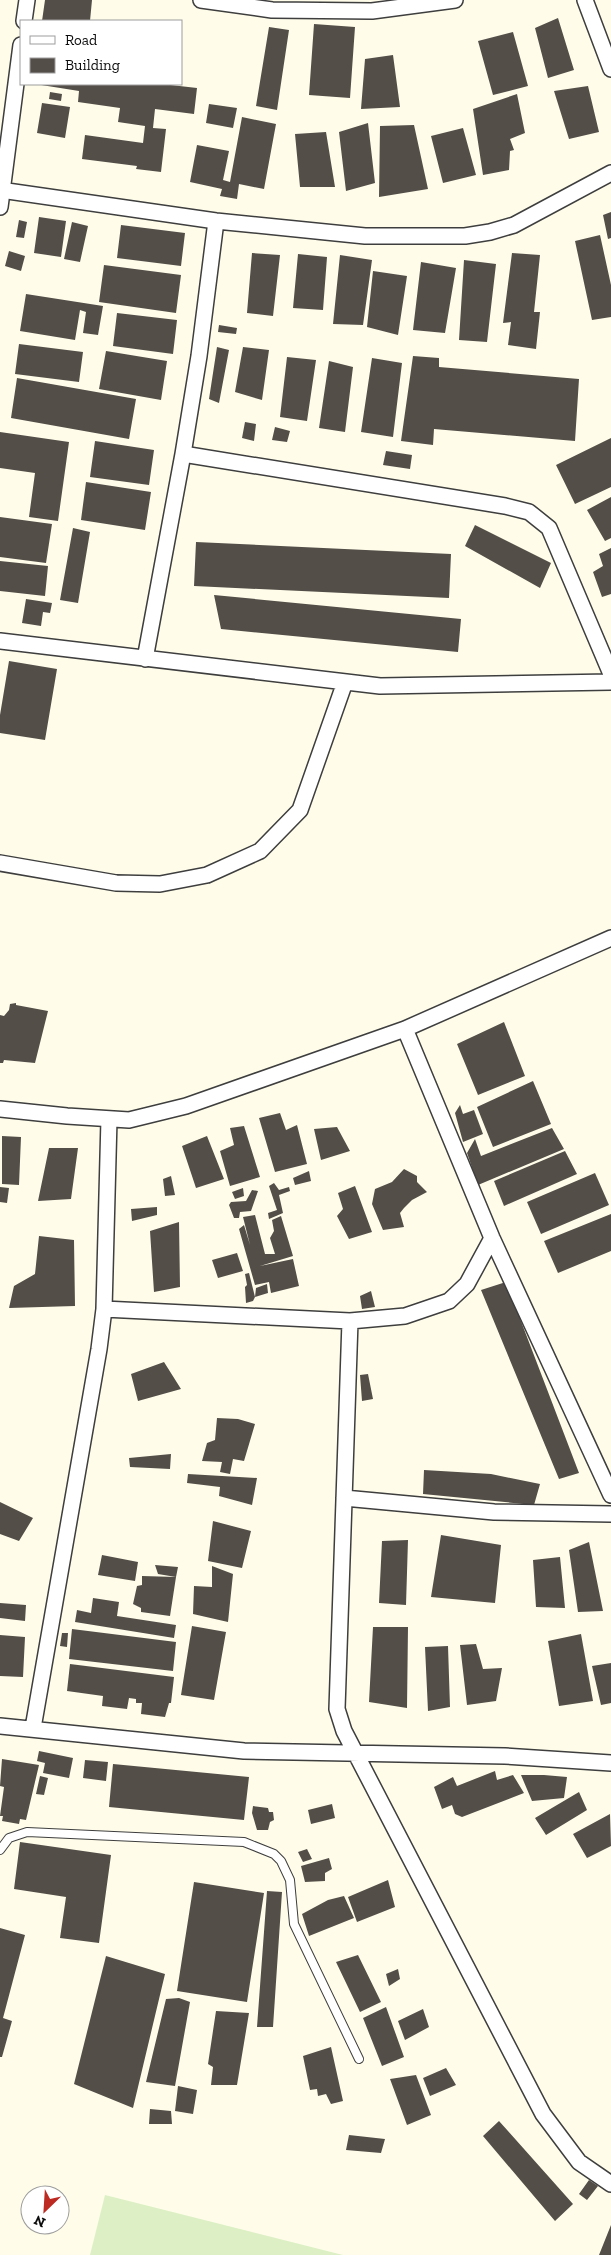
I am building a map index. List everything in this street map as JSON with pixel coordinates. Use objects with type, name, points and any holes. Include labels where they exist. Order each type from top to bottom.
[{"type":"street","points":[[24,20],[27,0]]},
{"type":"street","points":[[202,0],[272,10],[372,10],[455,0]]},
{"type":"street","points":[[586,0],[611,69]]},
{"type":"street","points":[[0,207],[20,54]]},
{"type":"street","points":[[2,190],[216,220],[366,236],[465,236],[490,232],[514,225],[611,173]]},
{"type":"street","points":[[145,659],[199,356],[216,220]]},
{"type":"street","points":[[183,454],[505,506],[529,512],[549,528],[611,674]]},
{"type":"street","points":[[0,641],[380,686],[611,682]]},
{"type":"street","points":[[0,863],[116,883],[160,884],[207,875],[260,851],[300,810],[345,682]]},
{"type":"street","points":[[0,1109],[129,1120],[186,1106],[405,1029],[611,938]]},
{"type":"street","points":[[405,1029],[492,1238],[611,1495]]},
{"type":"street","points":[[33,1728],[98,1359],[104,1309],[109,1119]]},
{"type":"street","points":[[104,1309],[350,1321],[405,1316],[449,1300],[467,1284],[492,1238]]},
{"type":"street","points":[[350,1321],[337,1709],[344,1731],[543,2114],[579,2162],[611,2184]]},
{"type":"street","points":[[344,1498],[494,1512],[611,1514]]},
{"type":"street","points":[[0,1726],[244,1751],[505,1756],[611,1763]]},
{"type":"lane","points":[[0,1850],[9,1838],[28,1832],[244,1842],[274,1854],[281,1861],[290,1880],[294,1924],[359,2059]]},
{"type":"green space","points":[[105,2195],[343,2255],[90,2255]]},
{"type":"building","points":[[45,0],[92,0],[90,20],[42,20]]},
{"type":"building","points":[[558,18],[574,70],[548,78],[535,28]]},
{"type":"building","points":[[314,24],[355,27],[350,98],[309,95]]},
{"type":"building","points":[[269,27],[289,30],[277,110],[256,106]]},
{"type":"building","points":[[513,32],[528,86],[493,95],[478,41]]},
{"type":"building","points":[[393,55],[400,107],[361,109],[365,59]]},
{"type":"building","points":[[41,85],[171,85],[197,88],[194,114],[155,109],[153,128],[166,129],[161,172],[136,169],[137,166],[82,159],[85,135],[143,143],[145,126],[118,122],[120,108],[78,102],[79,91]]},
{"type":"building","points":[[588,86],[599,132],[569,139],[554,91]]},
{"type":"building","points":[[50,92],[62,94],[61,101],[49,99]]},
{"type":"building","points":[[517,94],[525,133],[510,139],[514,150],[510,151],[509,170],[483,175],[473,109]]},
{"type":"building","points":[[42,103],[70,107],[65,138],[37,133]]},
{"type":"building","points":[[209,104],[237,108],[233,128],[206,123]]},
{"type":"building","points":[[242,117],[276,124],[264,189],[239,184],[237,199],[220,196],[222,189],[190,182],[197,145],[229,151],[223,180],[230,182]]},
{"type":"building","points":[[368,123],[375,183],[346,191],[339,132]]},
{"type":"building","points":[[414,125],[428,189],[379,197],[380,126]]},
{"type":"building","points":[[463,128],[476,175],[443,183],[431,136]]},
{"type":"building","points":[[326,132],[335,187],[300,187],[295,134]]},
{"type":"building","points":[[611,212],[611,238],[608,239],[603,215]]},
{"type":"building","points":[[39,217],[66,221],[61,257],[34,253]]},
{"type":"building","points":[[19,220],[27,222],[24,238],[16,237]]},
{"type":"building","points":[[72,222],[88,226],[80,262],[64,259]]},
{"type":"building","points":[[121,225],[185,233],[181,266],[117,258]]},
{"type":"building","points":[[600,235],[611,285],[611,317],[592,320],[575,241]]},
{"type":"building","points":[[9,251],[25,256],[21,271],[5,266]]},
{"type":"building","points":[[252,253],[280,255],[273,316],[247,313]]},
{"type":"building","points":[[512,253],[540,255],[534,312],[540,312],[536,349],[508,345],[511,322],[503,323]]},
{"type":"building","points":[[298,254],[327,257],[323,310],[293,308]]},
{"type":"building","points":[[340,255],[372,260],[363,325],[333,324]]},
{"type":"building","points":[[464,260],[496,264],[487,342],[459,340]]},
{"type":"building","points":[[421,262],[456,268],[445,333],[413,330]]},
{"type":"building","points":[[104,265],[181,275],[176,313],[99,302]]},
{"type":"building","points":[[373,271],[407,276],[398,335],[367,327]]},
{"type":"building","points":[[26,294],[103,306],[98,335],[83,333],[86,312],[80,310],[75,340],[20,331]]},
{"type":"building","points":[[117,313],[177,320],[173,354],[113,346]]},
{"type":"building","points":[[219,325],[237,328],[236,334],[218,332]]},
{"type":"building","points":[[19,344],[83,352],[79,382],[15,374]]},
{"type":"building","points":[[217,347],[229,350],[219,403],[209,399]]},
{"type":"building","points":[[243,347],[269,350],[262,400],[235,392]]},
{"type":"building","points":[[106,351],[167,361],[161,400],[99,389]]},
{"type":"building","points":[[413,356],[439,358],[439,367],[579,379],[575,441],[434,429],[433,445],[401,441]]},
{"type":"building","points":[[287,357],[316,360],[307,421],[280,417]]},
{"type":"building","points":[[372,358],[402,363],[393,437],[361,432]]},
{"type":"building","points":[[329,361],[353,367],[345,432],[319,428]]},
{"type":"building","points":[[17,378],[136,399],[129,439],[11,418]]},
{"type":"building","points":[[245,422],[256,424],[254,441],[242,438]]},
{"type":"building","points":[[275,427],[290,431],[287,442],[272,440]]},
{"type":"building","points":[[0,432],[69,442],[58,521],[29,517],[35,473],[0,468]]},
{"type":"building","points":[[611,438],[611,487],[575,504],[556,465]]},
{"type":"building","points":[[95,441],[154,450],[149,485],[90,477]]},
{"type":"building","points":[[386,451],[412,455],[410,469],[383,465]]},
{"type":"building","points":[[86,482],[151,492],[145,530],[81,520]]},
{"type":"building","points":[[611,497],[611,538],[605,541],[587,510]]},
{"type":"building","points":[[0,517],[52,524],[46,563],[0,557]]},
{"type":"building","points":[[475,525],[551,563],[540,588],[465,546]]},
{"type":"building","points":[[73,528],[90,532],[78,603],[60,600]]},
{"type":"building","points":[[196,542],[451,554],[449,598],[194,586]]},
{"type":"building","points":[[611,548],[611,594],[602,597],[593,572],[603,566],[599,554]]},
{"type":"building","points":[[0,561],[48,566],[45,596],[0,591]]},
{"type":"building","points":[[214,595],[461,619],[458,652],[221,629]]},
{"type":"building","points":[[26,599],[52,603],[50,613],[43,612],[41,626],[22,623]]},
{"type":"building","points":[[9,661],[57,669],[45,740],[0,733],[0,715]]},
{"type":"building","points":[[16,1003],[16,1005],[48,1011],[35,1063],[4,1060],[3,1063],[0,1063],[0,1015],[4,1016],[9,1010],[10,1004]]},
{"type":"building","points":[[504,1022],[525,1076],[478,1095],[457,1044]]},
{"type":"building","points":[[533,1081],[551,1124],[493,1147],[477,1107]]},
{"type":"building","points":[[460,1105],[463,1114],[474,1110],[483,1134],[463,1142],[455,1113]]},
{"type":"building","points":[[280,1113],[286,1130],[297,1125],[307,1164],[275,1172],[259,1118]]},
{"type":"building","points":[[244,1126],[260,1177],[230,1186],[220,1151],[234,1145],[230,1128]]},
{"type":"building","points":[[337,1127],[350,1151],[321,1160],[314,1129]]},
{"type":"building","points":[[552,1128],[564,1149],[478,1185],[467,1153],[475,1139],[481,1156]]},
{"type":"building","points":[[2,1136],[21,1137],[19,1185],[2,1184]]},
{"type":"building","points":[[207,1136],[224,1179],[196,1188],[182,1146]]},
{"type":"building","points":[[49,1148],[78,1148],[71,1199],[38,1201]]},
{"type":"building","points":[[565,1151],[577,1174],[504,1206],[494,1181]]},
{"type":"building","points":[[404,1169],[417,1176],[417,1182],[427,1192],[412,1200],[400,1213],[404,1227],[383,1230],[372,1204],[375,1189],[392,1182]]},
{"type":"building","points":[[309,1171],[311,1181],[295,1185],[293,1178]]},
{"type":"building","points":[[595,1173],[609,1205],[541,1234],[527,1202]]},
{"type":"building","points":[[171,1176],[175,1195],[165,1196],[163,1179]]},
{"type":"building","points":[[274,1183],[279,1190],[289,1187],[290,1191],[279,1195],[283,1213],[269,1219],[268,1213],[277,1210],[269,1186]]},
{"type":"building","points":[[355,1186],[372,1232],[349,1239],[337,1216],[343,1209],[338,1193]]},
{"type":"building","points":[[0,1187],[9,1188],[7,1203],[0,1202]]},
{"type":"building","points":[[243,1188],[244,1196],[235,1199],[232,1192]]},
{"type":"building","points":[[252,1190],[258,1191],[251,1211],[240,1212],[239,1218],[234,1218],[229,1205],[231,1202],[246,1201]]},
{"type":"building","points":[[157,1207],[157,1215],[132,1221],[131,1209]]},
{"type":"building","points":[[611,1214],[611,1251],[558,1273],[544,1241]]},
{"type":"building","points":[[255,1215],[265,1254],[275,1254],[270,1238],[274,1231],[272,1220],[281,1216],[293,1256],[260,1266],[293,1259],[299,1286],[271,1293],[269,1282],[255,1285],[239,1229],[244,1225],[250,1245],[243,1217]]},
{"type":"building","points":[[179,1222],[180,1287],[154,1292],[150,1231]]},
{"type":"building","points":[[39,1236],[74,1240],[75,1306],[9,1308],[14,1286],[35,1274]]},
{"type":"building","points":[[237,1253],[243,1271],[218,1278],[212,1260]]},
{"type":"building","points":[[249,1273],[255,1297],[253,1301],[246,1303],[245,1287],[247,1285],[245,1274]]},
{"type":"building","points":[[506,1282],[579,1473],[559,1479],[481,1290]]},
{"type":"building","points":[[267,1284],[268,1293],[255,1297],[256,1288]]},
{"type":"building","points":[[371,1291],[375,1307],[362,1309],[360,1296]]},
{"type":"building","points":[[164,1362],[181,1389],[138,1401],[131,1374]]},
{"type":"building","points":[[368,1374],[373,1399],[362,1401],[360,1375]]},
{"type":"building","points":[[217,1418],[238,1419],[255,1424],[244,1461],[233,1459],[230,1474],[220,1472],[222,1462],[202,1461],[207,1443],[215,1440]]},
{"type":"building","points":[[171,1454],[170,1469],[130,1467],[129,1458]]},
{"type":"building","points":[[424,1470],[491,1474],[540,1484],[534,1505],[423,1494]]},
{"type":"building","points":[[188,1474],[257,1478],[252,1505],[219,1496],[220,1487],[187,1483]]},
{"type":"building","points":[[0,1502],[33,1518],[19,1541],[0,1534]]},
{"type":"building","points":[[213,1521],[251,1531],[242,1568],[208,1561]]},
{"type":"building","points":[[441,1535],[501,1545],[495,1603],[431,1597]]},
{"type":"building","points":[[408,1540],[406,1605],[379,1603],[382,1541]]},
{"type":"building","points":[[589,1542],[603,1611],[578,1612],[569,1550]]},
{"type":"building","points":[[102,1555],[138,1562],[135,1581],[98,1575]]},
{"type":"building","points":[[560,1557],[565,1608],[536,1607],[533,1560]]},
{"type":"building","points":[[155,1565],[178,1567],[176,1577],[158,1574]]},
{"type":"building","points":[[212,1566],[233,1574],[228,1622],[193,1614],[194,1586],[212,1587]]},
{"type":"building","points":[[142,1576],[176,1577],[170,1616],[141,1612],[141,1608],[133,1604],[137,1586],[142,1585]]},
{"type":"building","points":[[93,1598],[119,1602],[117,1616],[176,1625],[174,1638],[75,1622],[77,1610],[91,1613]]},
{"type":"building","points":[[0,1603],[26,1605],[25,1621],[0,1618]]},
{"type":"building","points":[[192,1626],[226,1632],[214,1700],[181,1695]]},
{"type":"building","points":[[373,1627],[408,1627],[407,1708],[369,1702]]},
{"type":"building","points":[[72,1629],[176,1642],[173,1671],[69,1659]]},
{"type":"building","points":[[62,1633],[68,1633],[67,1647],[60,1646]]},
{"type":"building","points":[[581,1634],[593,1701],[559,1706],[548,1641]]},
{"type":"building","points":[[0,1635],[25,1637],[23,1677],[0,1676]]},
{"type":"building","points":[[476,1644],[483,1669],[502,1668],[496,1701],[467,1705],[460,1645]]},
{"type":"building","points":[[448,1646],[450,1707],[428,1711],[425,1647]]},
{"type":"building","points":[[611,1663],[611,1703],[601,1705],[592,1666]]},
{"type":"building","points":[[70,1664],[174,1677],[171,1703],[169,1703],[165,1717],[141,1714],[142,1703],[136,1703],[136,1699],[129,1698],[127,1709],[102,1706],[103,1696],[67,1691]]},
{"type":"building","points":[[39,1751],[73,1758],[69,1778],[43,1773],[45,1763],[37,1761]]},
{"type":"building","points":[[2,1759],[39,1765],[26,1820],[20,1819],[19,1824],[2,1821],[3,1816],[0,1816],[4,1787],[0,1786]]},
{"type":"building","points":[[85,1760],[108,1762],[106,1781],[83,1778]]},
{"type":"building","points":[[113,1764],[249,1777],[244,1820],[109,1807]]},
{"type":"building","points":[[495,1771],[497,1780],[513,1775],[524,1793],[462,1817],[455,1814],[452,1805],[442,1809],[434,1787],[453,1777],[457,1786]]},
{"type":"building","points":[[521,1775],[567,1777],[564,1798],[532,1801]]},
{"type":"building","points":[[40,1776],[48,1778],[44,1795],[36,1794]]},
{"type":"building","points":[[579,1792],[587,1810],[546,1835],[535,1818]]},
{"type":"building","points":[[332,1804],[335,1818],[311,1824],[308,1810]]},
{"type":"building","points":[[253,1806],[268,1808],[269,1812],[273,1812],[274,1820],[270,1822],[268,1830],[257,1830],[252,1813]]},
{"type":"building","points":[[610,1814],[611,1846],[587,1858],[573,1834]]},
{"type":"building","points":[[20,1842],[111,1855],[99,1943],[60,1938],[66,1897],[14,1889]]},
{"type":"building","points":[[307,1849],[312,1859],[303,1862],[298,1852]]},
{"type":"building","points":[[329,1858],[332,1869],[325,1873],[325,1881],[305,1882],[301,1866]]},
{"type":"building","points":[[388,1880],[395,1907],[357,1922],[348,1897]]},
{"type":"building","points":[[194,1882],[264,1893],[247,2002],[177,1991]]},
{"type":"building","points":[[267,1891],[282,1892],[273,2027],[257,2027]]},
{"type":"building","points":[[344,1896],[354,1918],[309,1936],[302,1914],[328,1900]]},
{"type":"building","points":[[0,1928],[25,1935],[3,2018],[12,2021],[2,2057],[0,2057]]},
{"type":"building","points":[[358,1955],[381,2002],[360,2012],[336,1962]]},
{"type":"building","points":[[106,1956],[165,1974],[133,2108],[74,2084]]},
{"type":"building","points":[[398,1969],[400,1979],[389,1986],[386,1974]]},
{"type":"building","points":[[179,1998],[190,2002],[175,2086],[146,2082],[166,1999]]},
{"type":"building","points":[[386,2007],[404,2057],[382,2066],[363,2018]]},
{"type":"building","points":[[423,2009],[429,2027],[405,2040],[398,2021]]},
{"type":"building","points":[[216,2011],[249,2013],[237,2085],[211,2085],[213,2067],[208,2064]]},
{"type":"building","points":[[331,2047],[343,2101],[331,2104],[326,2094],[318,2096],[317,2089],[310,2090],[303,2056]]},
{"type":"building","points":[[446,2068],[456,2085],[430,2096],[423,2078]]},
{"type":"building","points":[[416,2075],[431,2115],[407,2125],[390,2079]]},
{"type":"building","points":[[178,2086],[197,2090],[193,2114],[175,2111]]},
{"type":"building","points":[[150,2109],[171,2111],[172,2124],[149,2124]]},
{"type":"building","points":[[499,2121],[573,2204],[555,2221],[483,2136]]},
{"type":"building","points":[[349,2135],[385,2139],[381,2153],[346,2150]]},
{"type":"building","points":[[589,2180],[598,2186],[587,2200],[579,2194]]},
{"type":"building","points":[[611,2225],[611,2255],[599,2255]]}]
